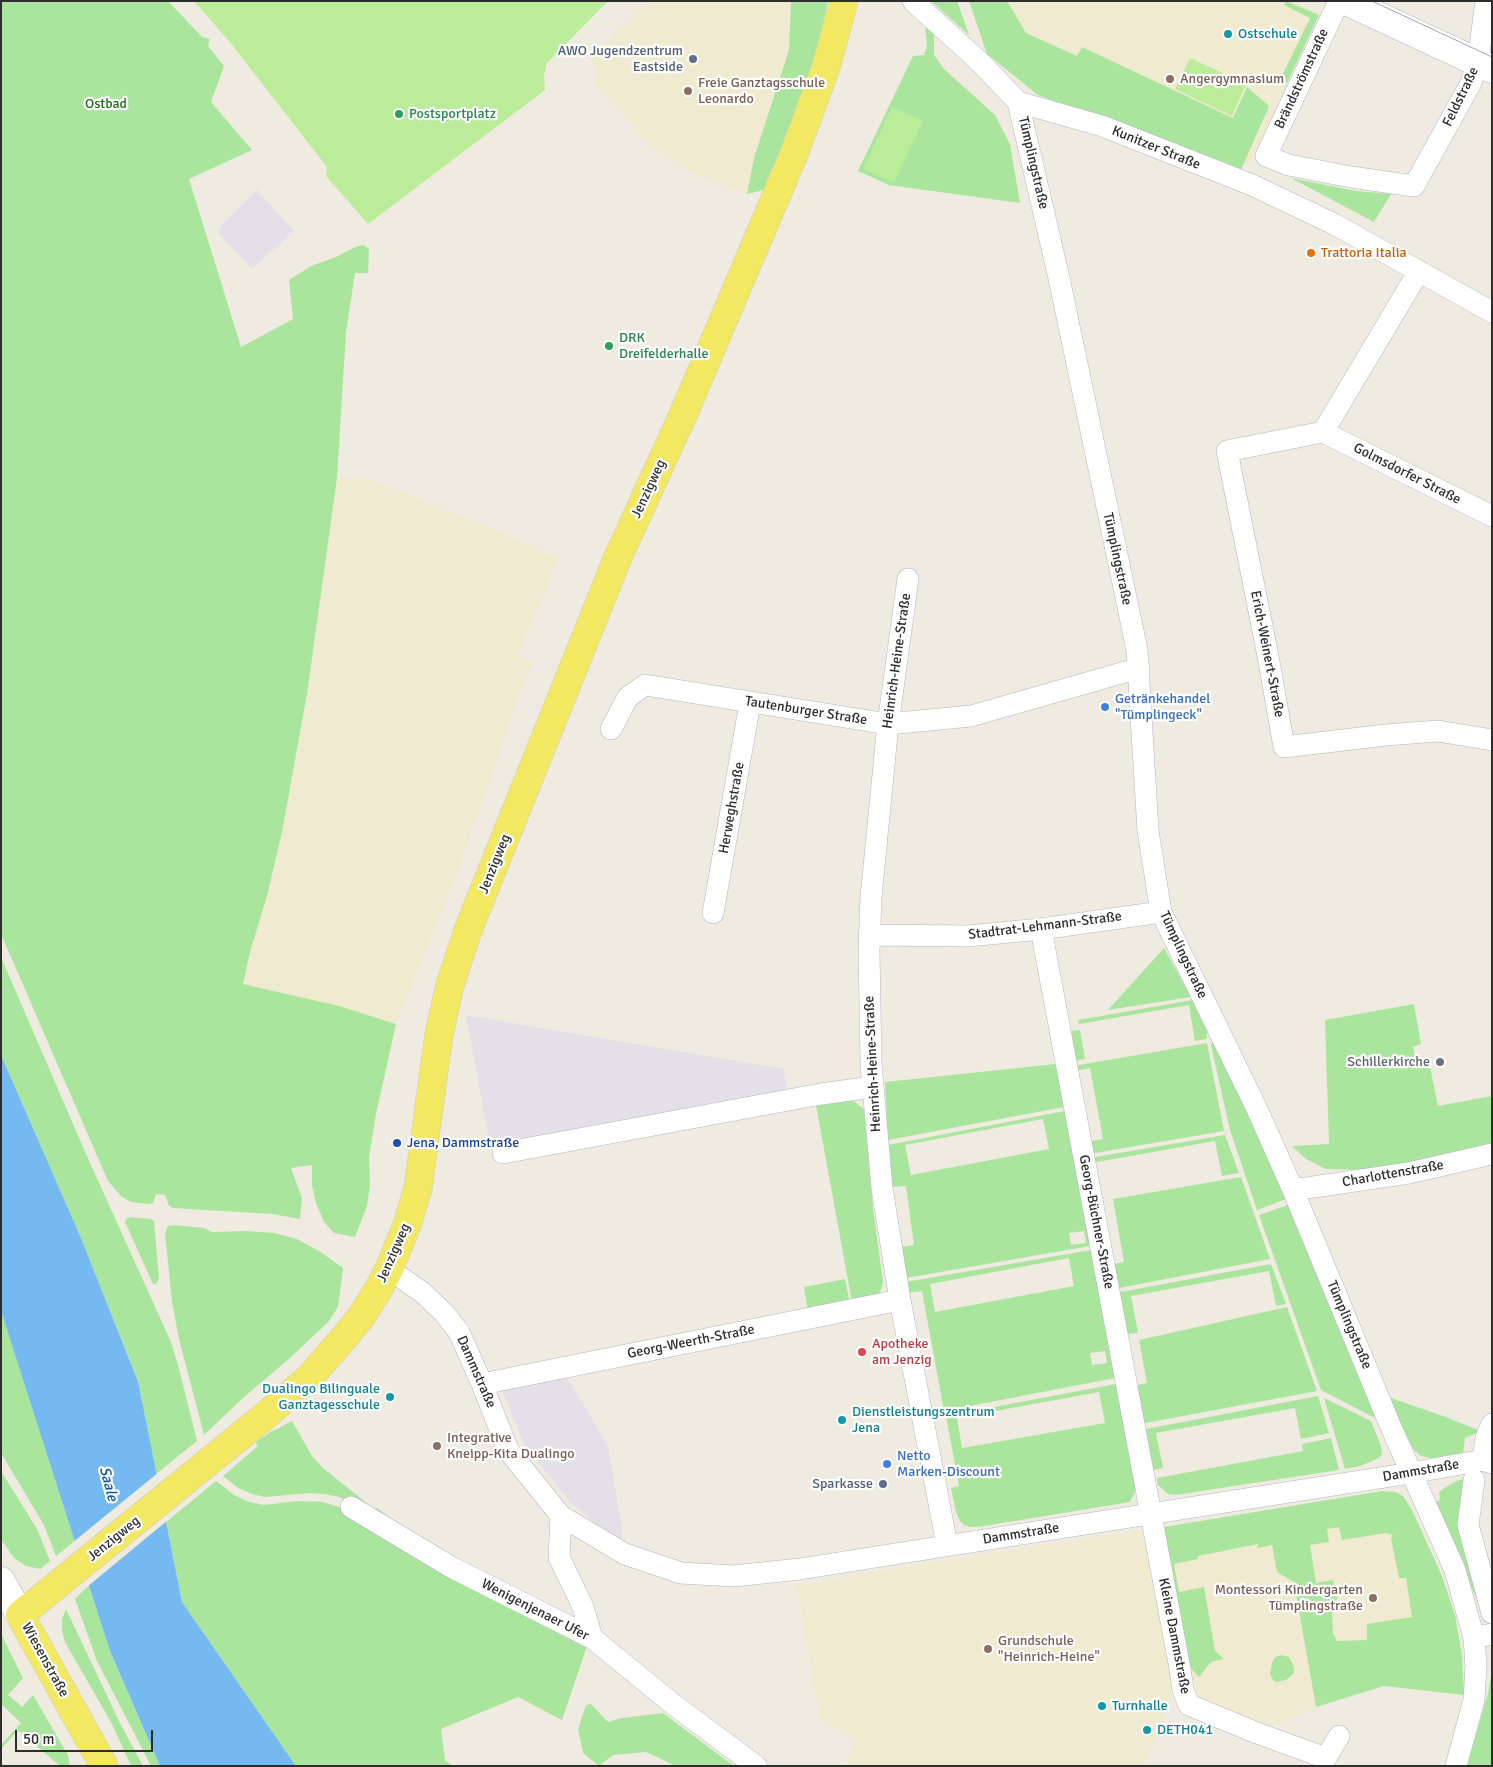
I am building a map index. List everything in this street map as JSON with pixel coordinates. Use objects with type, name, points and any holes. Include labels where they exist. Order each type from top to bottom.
[{"type":"main road","name":"Jenzigweg","points":[[20,1615],[260,1420],[308,1378],[344,1339],[366,1310],[389,1269],[407,1225],[418,1188],[424,1156],[439,1034],[450,985],[468,930],[618,557],[683,415],[794,154],[826,67],[844,1]]},
{"type":"main road","name":"Wiesenstraße","points":[[20,1615],[104,1766]]},
{"type":"street","points":[[912,1],[982,64],[1018,102]]},
{"type":"street","name":"Brändströmstraße","points":[[1338,1],[1266,156],[1288,165],[1414,186]]},
{"type":"street","points":[[1346,1],[1485,65]]},
{"type":"street","name":"Feldstraße","points":[[1414,186],[1471,83],[1485,65],[1486,1]]},
{"type":"street","name":"Kunitzer Straße","points":[[1018,102],[1102,126],[1252,185],[1334,224],[1492,312]]},
{"type":"street","name":"Tümplingstraße","points":[[1018,102],[1060,278],[1137,650],[1148,831],[1161,912],[1257,1109],[1293,1190],[1411,1473],[1483,1636],[1476,1666],[1474,1700],[1456,1766]]},
{"type":"street","points":[[1323,432],[1420,271]]},
{"type":"street","name":"Golmsdorfer Straße","points":[[1323,432],[1492,516]]},
{"type":"street","name":"Erich-Weinert-Straße","points":[[1323,432],[1227,451],[1284,747],[1438,730],[1492,740]]},
{"type":"street","name":"Heinrich-Heine-Straße","points":[[908,579],[888,724],[870,897],[872,1087],[882,1188],[900,1300],[947,1545]]},
{"type":"street","name":"Tautenburger Straße","points":[[611,729],[628,697],[645,685],[888,724],[971,716],[1139,668]]},
{"type":"street","name":"Herweghstraße","points":[[713,913],[750,703]]},
{"type":"street","name":"Stadtrat-Lehmann-Straße","points":[[869,934],[968,936],[1041,930],[1161,912]]},
{"type":"street","name":"Georg-Büchner-Straße","points":[[1041,930],[1151,1514]]},
{"type":"street","points":[[503,1153],[821,1094],[872,1087]]},
{"type":"street","name":"Charlottenstraße","points":[[1293,1190],[1409,1173],[1492,1154]]},
{"type":"street","name":"Dammstraße","points":[[389,1269],[416,1288],[444,1313],[458,1332],[482,1384],[508,1450],[560,1516],[626,1554],[681,1573],[734,1576],[800,1568],[1487,1462]]},
{"type":"street","name":"Georg-Weerth-Straße","points":[[482,1384],[900,1300]]},
{"type":"street","points":[[1487,1462],[1486,1438],[1492,1424]]},
{"type":"street","points":[[1474,1480],[1468,1525],[1492,1613]]},
{"type":"street","name":"Wenigenjenaer Ufer","points":[[351,1506],[451,1567],[592,1638],[672,1704],[756,1766]]},
{"type":"street","name":"Kleine Dammstraße","points":[[1151,1514],[1183,1690],[1189,1705],[1257,1733],[1326,1758],[1339,1736]]},
{"type":"street","points":[[560,1516],[560,1557],[583,1607],[592,1638]]},
{"type":"street","name":"Wiesenstraße","points":[[1,1581],[20,1615]]},
{"type":"shaded area","name":"Freie Ganztagsschule Leonardo","points":[[650,1],[789,1],[788,50],[753,158],[746,194],[700,177],[654,149],[595,85],[598,73],[593,62],[588,59]]},
{"type":"shaded area","name":"Angergymnasium","points":[[992,1],[1294,1],[1319,13],[1249,165],[1113,109],[989,49]]},
{"type":"shaded area","points":[[257,190],[294,231],[252,269],[219,234],[221,226]]},
{"type":"shaded area","points":[[337,478],[373,480],[559,557],[518,655],[533,663],[512,713],[459,869],[396,1024],[339,1006],[243,984],[250,952],[267,896],[294,768],[307,694]]},
{"type":"shaded area","points":[[466,1015],[783,1069],[788,1093],[491,1151]]},
{"type":"shaded area","points":[[567,1377],[608,1446],[623,1535],[620,1543],[572,1504],[525,1447],[502,1390]]},
{"type":"shaded area","points":[[1382,1491],[1396,1492],[1403,1496],[1412,1510],[1442,1576],[1455,1615],[1464,1695],[1384,1686],[1316,1707],[1257,1733],[1189,1705],[1158,1528]]},
{"type":"shaded area","name":"Grundschule \"Heinrich-Heine\"","points":[[1146,1529],[1176,1687],[1145,1766],[845,1766],[856,1739],[820,1722],[797,1586],[904,1567]]},
{"type":"green space","name":"Ostbad","points":[[1,1],[168,1],[202,37],[210,39],[208,46],[224,66],[211,102],[252,150],[189,179],[241,347],[293,319],[289,280],[311,266],[336,257],[355,247],[363,245],[369,249],[368,273],[355,273],[346,332],[337,478],[307,694],[282,832],[243,984],[339,1006],[396,1024],[376,1114],[369,1157],[370,1185],[367,1206],[355,1237],[334,1233],[324,1222],[316,1203],[312,1185],[312,1165],[291,1168],[302,1198],[300,1219],[272,1214],[173,1208],[169,1206],[165,1195],[156,1194],[153,1203],[148,1204],[131,1202],[121,1196],[108,1181],[1,934]]},
{"type":"green space","name":"Postsportplatz","points":[[194,1],[608,1],[547,63],[544,75],[545,90],[368,224],[326,176],[327,167],[229,41]]},
{"type":"green space","points":[[791,1],[828,1],[815,62],[767,189],[747,194],[754,158],[789,50]]},
{"type":"green space","points":[[931,1],[957,1],[969,35]]},
{"type":"green space","points":[[969,1],[1007,1],[1026,33],[1077,56],[1082,47],[1233,118],[1247,87],[1269,106],[1240,172],[1197,153],[1038,95],[987,54]]},
{"type":"green space","points":[[1286,1],[1319,15],[1287,83],[1280,80],[1310,18],[1284,5]]},
{"type":"green space","points":[[925,26],[934,35],[934,55],[944,69],[995,115],[1010,144],[1020,203],[889,185],[858,171],[913,56],[924,55],[927,46]]},
{"type":"green space","points":[[1190,58],[1246,84],[1232,116],[1175,89]]},
{"type":"green space","points":[[892,107],[923,121],[894,183],[863,169]]},
{"type":"green space","points":[[1291,178],[1356,191],[1391,194],[1374,222]]},
{"type":"green space","points":[[1164,948],[1191,997],[1108,1010]]},
{"type":"green space","points":[[1,957],[86,1154],[171,1342],[197,1441],[156,1474],[138,1380],[81,1238],[1,1055]]},
{"type":"green space","points":[[1193,1000],[1207,1030],[1206,1039],[1195,1041],[1189,1005],[1079,1024],[1078,1020]]},
{"type":"green space","points":[[1414,1004],[1421,1044],[1413,1047],[1417,1068],[1430,1067],[1438,1106],[1492,1096],[1492,1150],[1372,1170],[1326,1169],[1306,1159],[1292,1146],[1329,1144],[1325,1020]]},
{"type":"green space","points":[[1080,1030],[1085,1059],[1072,1061],[1067,1032]]},
{"type":"green space","points":[[1215,1039],[1286,1199],[1257,1210],[1230,1130],[1211,1045]]},
{"type":"green space","points":[[1207,1043],[1224,1131],[1089,1154],[1087,1142],[1103,1139],[1090,1068],[1074,1071],[1073,1066]]},
{"type":"green space","points":[[1056,1064],[1064,1107],[888,1140],[885,1082]]},
{"type":"green space","points":[[815,1100],[852,1100],[864,1109],[873,1208],[883,1282],[878,1295],[852,1302]]},
{"type":"green space","points":[[1065,1111],[1090,1246],[906,1278],[901,1247],[914,1245],[906,1186],[893,1187],[888,1145]],"holes":[[[1043,1119],[1049,1149],[911,1175],[905,1145]],[[1084,1231],[1086,1243],[1071,1245],[1069,1233]]]},
{"type":"green space","points":[[1225,1135],[1239,1173],[1222,1176],[1215,1141],[1091,1163],[1090,1158]]},
{"type":"green space","points":[[1241,1177],[1270,1259],[1114,1289],[1110,1265],[1124,1262],[1113,1199]]},
{"type":"green space","points":[[1288,1205],[1378,1416],[1373,1417],[1321,1390],[1259,1215]]},
{"type":"green space","points":[[130,1217],[154,1221],[159,1279],[156,1284],[153,1284],[125,1222]]},
{"type":"green space","points":[[168,1226],[204,1228],[212,1232],[246,1231],[275,1233],[297,1239],[319,1251],[343,1268],[338,1307],[329,1321],[204,1435],[179,1339],[172,1302],[165,1233]]},
{"type":"green space","points":[[1091,1250],[1115,1378],[944,1411],[922,1291],[908,1293],[906,1282]],"holes":[[[1069,1258],[1074,1286],[935,1312],[930,1284]],[[1105,1351],[1107,1363],[1092,1365],[1090,1353]]]},
{"type":"green space","points":[[1271,1264],[1286,1304],[1276,1306],[1269,1271],[1131,1296],[1138,1333],[1123,1334],[1115,1293]]},
{"type":"green space","points":[[845,1279],[850,1303],[808,1311],[804,1287]]},
{"type":"green space","points":[[1287,1307],[1317,1391],[1140,1424],[1133,1386],[1147,1383],[1139,1340]]},
{"type":"green space","points":[[1,1311],[75,1541],[56,1556],[44,1525],[1,1453]]},
{"type":"green space","points":[[1116,1384],[1135,1492],[1130,1502],[978,1527],[964,1525],[956,1512],[951,1488],[959,1486],[946,1416]],"holes":[[[1099,1392],[1105,1423],[962,1448],[957,1418]]]},
{"type":"green space","points":[[1318,1396],[1329,1433],[1301,1439],[1295,1408],[1156,1433],[1163,1468],[1149,1471],[1141,1430]]},
{"type":"green space","points":[[1388,1397],[1446,1417],[1478,1430],[1477,1433],[1465,1438],[1463,1453],[1431,1458],[1421,1456],[1414,1450]]},
{"type":"green space","points":[[1324,1398],[1371,1421],[1381,1446],[1382,1454],[1379,1458],[1360,1466],[1345,1469]]},
{"type":"green space","points":[[292,1421],[312,1456],[323,1468],[374,1509],[377,1508],[412,1535],[339,1497],[310,1493],[265,1497],[238,1488],[223,1476],[258,1446],[255,1442]]},
{"type":"green space","points":[[1331,1438],[1339,1470],[1175,1495],[1168,1494],[1158,1485],[1157,1478],[1303,1451],[1302,1444]]},
{"type":"green space","points":[[1,1471],[37,1529],[50,1561],[40,1569],[26,1566],[14,1558],[1,1539]]},
{"type":"green space","points":[[1467,1478],[1476,1598],[1435,1503],[1440,1500],[1439,1492],[1456,1481]]},
{"type":"green space","points":[[216,1481],[234,1495],[249,1502],[264,1505],[297,1501],[323,1502],[349,1510],[588,1643],[562,1720],[518,1697],[441,1729],[445,1760],[452,1766],[296,1766],[182,1602],[166,1522]]},
{"type":"green space","name":"Montessori Kindergarten Tümplingstraße","points":[[1382,1491],[1396,1492],[1403,1496],[1412,1510],[1442,1576],[1455,1615],[1462,1655],[1464,1695],[1384,1686],[1316,1707],[1294,1582],[1277,1572],[1272,1545],[1257,1548],[1258,1544],[1198,1556],[1198,1559],[1174,1564],[1179,1592],[1204,1587],[1215,1651],[1224,1659],[1211,1662],[1199,1677],[1183,1660],[1158,1528]],"holes":[[[1339,1527],[1342,1540],[1386,1533],[1393,1535],[1391,1538],[1399,1578],[1406,1578],[1412,1617],[1367,1624],[1367,1640],[1337,1641],[1333,1633],[1332,1611],[1338,1597],[1336,1597],[1333,1580],[1316,1583],[1310,1545],[1329,1542],[1327,1529]]]},
{"type":"green space","points":[[89,1585],[110,1651],[160,1766],[151,1766],[97,1661],[75,1599]]},
{"type":"green space","points":[[66,1609],[119,1721],[143,1766],[131,1766],[112,1724],[65,1642],[62,1619]]},
{"type":"green space","points":[[1,1634],[23,1678],[8,1695],[22,1707],[33,1695],[68,1755],[70,1766],[60,1766],[18,1730],[1,1749],[1,1745],[21,1723],[1,1704]]},
{"type":"green space","points":[[1281,1655],[1289,1657],[1294,1667],[1294,1673],[1286,1680],[1276,1682],[1270,1674],[1272,1663],[1275,1657]]},
{"type":"green space","points":[[1492,1670],[1492,1766],[1467,1766],[1488,1693]]},
{"type":"green space","points":[[591,1704],[608,1722],[622,1718],[663,1713],[734,1766],[676,1766],[646,1752],[613,1755],[599,1766],[583,1753],[578,1729],[586,1705]]},
{"type":"water","name":"Saale","points":[[1,1055],[81,1238],[138,1381],[182,1602],[296,1766],[160,1766],[110,1651],[1,1311]]},
{"type":"pier","points":[[159,1472],[168,1520],[87,1587],[72,1543]]},
{"type":"tram line","points":[[1372,1],[1492,57]]},
{"type":"place","name":"Ostschule","points":[[1228,34]]},
{"type":"place","name":"AWO Jugendzentrum Eastside","points":[[693,59]]},
{"type":"place","name":"Angergymnasium","points":[[1170,79]]},
{"type":"place","name":"Freie Ganztagsschule Leonardo","points":[[688,91]]},
{"type":"place","name":"Postsportplatz","points":[[399,114]]},
{"type":"place","name":"Trattoria Italia","points":[[1311,253]]},
{"type":"place","name":"DRK Dreifelderhalle","points":[[609,346]]},
{"type":"place","name":"Getränkehandel \"Tümplingeck\"","points":[[1105,707]]},
{"type":"place","name":"Schillerkirche","points":[[1440,1062]]},
{"type":"place","name":"Jena, Dammstraße","points":[[397,1143]]},
{"type":"place","name":"Apotheke am Jenzig","points":[[862,1352]]},
{"type":"place","name":"Dualingo Bilinguale Ganztagesschule","points":[[390,1397]]},
{"type":"place","name":"Dienstleistungszentrum Jena","points":[[842,1420]]},
{"type":"place","name":"Integrative Kneipp-Kita Dualingo","points":[[437,1446]]},
{"type":"place","name":"Netto Marken-Discount","points":[[887,1464]]},
{"type":"place","name":"Sparkasse","points":[[883,1484]]},
{"type":"place","name":"Montessori Kindergarten Tümplingstraße","points":[[1373,1598]]},
{"type":"place","name":"Grundschule \"Heinrich-Heine\"","points":[[988,1649]]},
{"type":"place","name":"Turnhalle","points":[[1102,1706]]},
{"type":"place","name":"DETH041","points":[[1147,1730]]}]
